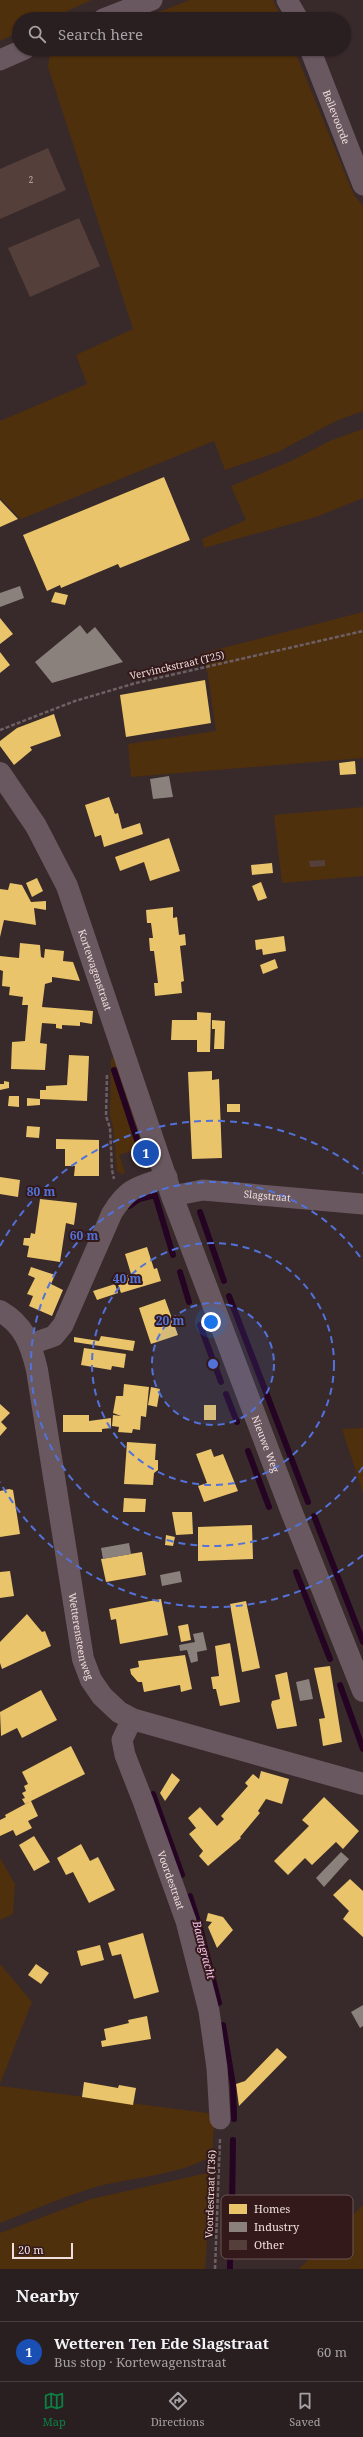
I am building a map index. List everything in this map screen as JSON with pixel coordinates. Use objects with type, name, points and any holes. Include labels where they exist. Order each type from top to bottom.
[{"type":"street","points":[[121,12],[152,0]]},
{"type":"street","points":[[287,0],[294,12]]},
{"type":"street","points":[[0,60],[12,55]]},
{"type":"street","name":"Bellevoorde","points":[[313,56],[363,185]]},
{"type":"street","name":"Kortewagenstraat","points":[[0,773],[36,826],[67,886],[170,1186]]},
{"type":"street","points":[[31,1344],[54,1336],[63,1325],[112,1213],[121,1200],[135,1188],[170,1186]]},
{"type":"street","name":"Slagstraat","points":[[170,1186],[363,1204]]},
{"type":"street","name":"Nieuwe Weg","points":[[170,1186],[292,1513],[363,1691]]},
{"type":"street","name":"Wetterensteenweg","points":[[0,1311],[22,1328],[31,1344],[37,1370],[83,1658],[91,1680],[102,1696],[119,1712],[132,1719],[363,1784]]},
{"type":"street","name":"Voordestraat","points":[[132,1719],[122,1740],[125,1755],[186,1921],[209,2011],[217,2068],[220,2119]]},
{"type":"path","name":"Vervinckstraat (T25)","points":[[0,730],[75,701],[136,683],[363,631]]},
{"type":"path","points":[[107,1072],[106,1116],[110,1128],[112,1170],[121,1200]]},
{"type":"path","name":"Voordestraat (T36)","points":[[215,2269],[220,2119]]},
{"type":"shaded area","points":[[0,0],[92,0],[65,12],[12,12],[12,35],[0,41]]},
{"type":"shaded area","points":[[190,0],[273,0],[279,12],[158,12]]},
{"type":"shaded area","points":[[50,56],[297,56],[354,195],[363,206],[363,411],[336,421],[278,452],[225,470],[214,441],[21,519],[0,498],[0,421],[87,384],[76,355],[133,329],[48,67]]},
{"type":"shaded area","points":[[363,429],[363,498],[316,517],[204,548],[202,539],[246,520],[231,486],[291,461],[332,440]]},
{"type":"shaded area","points":[[363,612],[363,758],[131,777],[128,744],[216,731],[203,653]]},
{"type":"shaded area","points":[[363,807],[363,876],[282,883],[274,815]]},
{"type":"shaded area","points":[[111,1058],[114,1058],[149,1166],[141,1167],[135,1150],[119,1155],[125,1173],[122,1174],[117,1171],[113,1127],[110,1116]]},
{"type":"shaded area","points":[[363,1428],[363,1493],[342,1429]]},
{"type":"shaded area","points":[[0,1858],[15,1884],[13,1914],[0,1920]]},
{"type":"shaded area","points":[[0,1964],[32,2002],[0,2084]]},
{"type":"shaded area","points":[[0,2086],[215,2114],[212,2155],[200,2162],[171,2172],[92,2188],[57,2200],[0,2223]]},
{"type":"shaded area","points":[[212,2172],[205,2269],[0,2269],[0,2233],[91,2199]]},
{"type":"shaded area","points":[[363,2205],[363,2269],[299,2269],[309,2259],[353,2259],[353,2215]]},
{"type":"building: Homes","points":[[164,477],[190,540],[120,568],[118,564],[61,588],[60,585],[47,591],[23,535]]},
{"type":"building: Homes","points":[[0,500],[18,519],[0,527]]},
{"type":"building: Homes","points":[[55,592],[68,595],[65,605],[51,602]]},
{"type":"building: Homes","points":[[0,618],[13,634],[0,644]]},
{"type":"building: Homes","points":[[0,652],[10,665],[0,673]]},
{"type":"building: Homes","points":[[205,680],[211,723],[126,737],[120,695]]},
{"type":"building: Homes","points":[[54,714],[61,736],[30,747],[32,750],[14,765],[0,746],[0,741],[17,728]]},
{"type":"building: Homes","points":[[355,761],[356,774],[340,775],[339,763]]},
{"type":"building: Homes","points":[[109,797],[115,814],[118,813],[122,829],[140,823],[143,834],[104,847],[101,835],[95,837],[85,805]]},
{"type":"building: Homes","points":[[169,838],[180,871],[150,881],[144,862],[120,871],[115,857]]},
{"type":"building: Homes","points":[[272,863],[273,873],[252,875],[251,865]]},
{"type":"building: Homes","points":[[37,878],[43,891],[32,897],[26,883]]},
{"type":"building: Homes","points":[[261,882],[267,898],[258,901],[252,886]]},
{"type":"building: Homes","points":[[10,883],[22,885],[31,902],[46,901],[46,910],[34,908],[36,925],[4,920],[0,937],[0,889],[8,890]]},
{"type":"building: Homes","points":[[173,907],[173,918],[177,917],[179,935],[185,934],[186,945],[180,946],[184,981],[181,982],[182,993],[155,996],[154,983],[158,983],[154,951],[150,951],[149,938],[153,938],[151,923],[147,923],[146,910]]},
{"type":"building: Homes","points":[[284,936],[286,951],[263,955],[262,949],[256,950],[255,940]]},
{"type":"building: Homes","points":[[20,943],[40,945],[41,957],[44,958],[45,949],[64,951],[63,961],[73,962],[80,981],[52,977],[52,982],[45,984],[42,1007],[93,1011],[92,1024],[80,1022],[80,1026],[62,1025],[62,1029],[56,1028],[56,1024],[42,1023],[40,1043],[47,1044],[45,1070],[11,1069],[12,1042],[25,1041],[28,1005],[22,1005],[23,997],[9,995],[10,987],[2,986],[3,971],[0,970],[0,956],[19,958]]},
{"type":"building: Homes","points":[[275,959],[278,968],[263,974],[260,965]]},
{"type":"building: Homes","points":[[197,1012],[211,1013],[210,1052],[197,1052],[197,1040],[171,1040],[172,1020],[197,1020]]},
{"type":"building: Homes","points":[[212,1020],[225,1021],[224,1049],[214,1049],[215,1029],[212,1029]]},
{"type":"building: Homes","points":[[69,1055],[89,1056],[87,1101],[40,1099],[40,1090],[46,1090],[46,1086],[67,1085]]},
{"type":"building: Homes","points":[[212,1071],[212,1080],[219,1079],[222,1158],[192,1159],[188,1072]]},
{"type":"building: Homes","points":[[4,1081],[9,1082],[9,1088],[0,1090],[0,1084],[4,1084]]},
{"type":"building: Homes","points":[[9,1096],[19,1096],[19,1107],[8,1106]]},
{"type":"building: Homes","points":[[27,1098],[40,1099],[40,1105],[27,1106]]},
{"type":"building: Homes","points":[[227,1104],[240,1104],[240,1112],[227,1112]]},
{"type":"building: Homes","points":[[27,1126],[40,1127],[39,1138],[26,1137]]},
{"type":"building: Homes","points":[[56,1139],[99,1140],[99,1176],[74,1176],[75,1166],[65,1166],[65,1149],[56,1149]]},
{"type":"building: Homes","points":[[0,1177],[20,1180],[18,1197],[0,1194]]},
{"type":"building: Homes","points":[[40,1199],[77,1203],[74,1225],[66,1223],[60,1262],[27,1257],[29,1246],[23,1245],[24,1238],[30,1238],[31,1233],[35,1234]]},
{"type":"building: Homes","points":[[147,1247],[154,1269],[157,1268],[161,1281],[121,1293],[116,1279],[131,1274],[125,1254]]},
{"type":"building: Homes","points":[[31,1267],[55,1275],[51,1284],[63,1290],[52,1316],[29,1306],[33,1296],[27,1294],[35,1278],[28,1275]]},
{"type":"building: Homes","points":[[115,1284],[118,1293],[97,1300],[93,1291]]},
{"type":"building: Homes","points":[[165,1299],[178,1335],[151,1344],[139,1308]]},
{"type":"building: Homes","points":[[101,1336],[135,1341],[133,1351],[74,1342],[74,1337],[99,1341]]},
{"type":"building: Homes","points":[[84,1348],[126,1354],[124,1368],[112,1366],[111,1370],[81,1365]]},
{"type":"building: Homes","points":[[124,1384],[149,1387],[146,1417],[141,1416],[140,1430],[133,1429],[132,1433],[118,1432],[119,1427],[112,1426],[113,1415],[121,1416],[113,1413],[116,1396],[123,1396]]},
{"type":"building: Homes","points":[[151,1387],[160,1389],[157,1407],[148,1405]]},
{"type":"building: Homes","points":[[0,1404],[10,1413],[1,1422],[7,1428],[0,1436]]},
{"type":"building: Homes","points":[[204,1405],[216,1405],[216,1420],[204,1420]]},
{"type":"building: Homes","points":[[63,1415],[89,1415],[89,1421],[111,1418],[111,1428],[102,1429],[102,1432],[63,1432]]},
{"type":"building: Homes","points":[[127,1442],[156,1444],[155,1460],[158,1460],[158,1470],[154,1473],[153,1485],[124,1484]]},
{"type":"building: Homes","points":[[211,1449],[214,1457],[223,1454],[238,1491],[204,1502],[198,1486],[207,1483],[196,1454]]},
{"type":"building: Homes","points":[[9,1489],[13,1490],[20,1534],[0,1537],[0,1491]]},
{"type":"building: Homes","points":[[124,1498],[146,1499],[145,1512],[123,1512]]},
{"type":"building: Homes","points":[[172,1512],[192,1512],[193,1534],[176,1535]]},
{"type":"building: Homes","points":[[252,1525],[253,1559],[198,1561],[198,1527]]},
{"type":"building: Homes","points":[[166,1535],[175,1537],[173,1546],[165,1545]]},
{"type":"building: Homes","points":[[142,1552],[146,1575],[106,1582],[101,1559]]},
{"type":"building: Homes","points":[[10,1571],[14,1596],[0,1598],[0,1572]]},
{"type":"building: Homes","points":[[161,1599],[168,1635],[120,1644],[116,1619],[111,1620],[109,1609]]},
{"type":"building: Homes","points":[[246,1601],[260,1668],[242,1672],[230,1604]]},
{"type":"building: Homes","points":[[27,1614],[42,1632],[45,1631],[51,1646],[2,1669],[0,1663],[0,1642]]},
{"type":"building: Homes","points":[[188,1624],[191,1640],[181,1642],[178,1626]]},
{"type":"building: Homes","points":[[230,1643],[240,1702],[220,1706],[216,1689],[213,1689],[211,1677],[219,1676],[215,1646]]},
{"type":"building: Homes","points":[[185,1655],[192,1689],[181,1692],[180,1685],[144,1692],[142,1682],[138,1682],[131,1674],[130,1669],[139,1667],[138,1661]]},
{"type":"building: Homes","points":[[330,1666],[342,1742],[323,1746],[319,1719],[325,1718],[314,1668]]},
{"type":"building: Homes","points":[[287,1672],[297,1726],[277,1729],[271,1705],[272,1701],[280,1699],[275,1675]]},
{"type":"building: Homes","points":[[41,1690],[57,1720],[22,1738],[17,1728],[1,1736],[0,1712]]},
{"type":"building: Homes","points":[[71,1746],[85,1774],[25,1804],[22,1799],[25,1798],[22,1793],[26,1791],[24,1786],[28,1784],[22,1772]]},
{"type":"building: Homes","points":[[261,1771],[289,1779],[282,1804],[266,1799],[258,1811],[260,1813],[240,1837],[241,1838],[208,1866],[199,1856],[203,1851],[189,1834],[196,1828],[188,1818],[200,1807],[217,1826],[224,1819],[221,1816],[248,1786],[245,1783],[253,1774],[259,1779]]},
{"type":"building: Homes","points":[[172,1773],[180,1780],[165,1801],[160,1793]]},
{"type":"building: Homes","points":[[324,1797],[359,1831],[343,1849],[336,1842],[312,1865],[305,1858],[288,1875],[274,1861],[309,1826],[302,1820]]},
{"type":"building: Homes","points":[[31,1801],[38,1816],[28,1821],[32,1828],[16,1836],[13,1830],[0,1836],[0,1820],[6,1817],[5,1815]]},
{"type":"building: Homes","points":[[34,1836],[50,1862],[34,1871],[19,1845]]},
{"type":"building: Homes","points":[[81,1844],[90,1861],[98,1857],[115,1890],[89,1903],[73,1872],[66,1875],[57,1858]]},
{"type":"building: Homes","points":[[350,1879],[363,1891],[363,1937],[343,1919],[349,1911],[333,1895]]},
{"type":"building: Homes","points":[[208,1913],[223,1917],[233,1930],[217,1948],[208,1927],[212,1922],[206,1921]]},
{"type":"building: Homes","points":[[143,1933],[159,1992],[134,1999],[121,1954],[112,1956],[108,1943]]},
{"type":"building: Homes","points":[[100,1945],[104,1960],[81,1966],[77,1951]]},
{"type":"building: Homes","points":[[36,1964],[49,1973],[41,1984],[28,1975]]},
{"type":"building: Homes","points":[[147,2016],[151,2039],[102,2047],[101,2041],[106,2040],[104,2029],[129,2023],[128,2020]]},
{"type":"building: Homes","points":[[277,2048],[287,2057],[239,2106],[236,2084],[245,2081]]},
{"type":"building: Homes","points":[[84,2082],[118,2088],[119,2085],[136,2088],[133,2105],[82,2097]]},
{"type":"building: Industry","points":[[20,586],[24,598],[0,607],[0,593]]},
{"type":"building: Industry","points":[[80,625],[87,634],[95,627],[123,662],[52,683],[35,662]]},
{"type":"building: Industry","points":[[169,776],[173,797],[153,799],[150,779]]},
{"type":"building: Industry","points":[[129,1543],[131,1554],[103,1559],[101,1548]]},
{"type":"building: Industry","points":[[180,1571],[182,1582],[162,1586],[160,1575]]},
{"type":"building: Industry","points":[[203,1632],[207,1650],[197,1652],[198,1661],[191,1663],[187,1650],[180,1651],[179,1645],[195,1642],[193,1634]]},
{"type":"building: Industry","points":[[309,1679],[313,1699],[300,1701],[296,1682]]},
{"type":"building: Industry","points":[[341,1852],[349,1859],[324,1887],[316,1878]]},
{"type":"building: Industry","points":[[363,2005],[363,2026],[360,2028],[351,2012]]},
{"type":"building: Other","points":[[48,148],[66,190],[0,219],[0,169]]},
{"type":"building: Other","points":[[79,218],[100,266],[30,297],[8,248]]},
{"type":"building: Other","points":[[325,860],[325,866],[310,867],[309,861]]},
{"type":"waterway","points":[[114,1070],[141,1152]]},
{"type":"waterway","points":[[129,1206],[139,1199],[155,1195],[173,1255]]},
{"type":"waterway","points":[[200,1212],[224,1281]]},
{"type":"waterway","points":[[180,1272],[189,1302]]},
{"type":"waterway","points":[[229,1296],[308,1502]]},
{"type":"waterway","points":[[200,1325],[221,1382]]},
{"type":"waterway","points":[[226,1394],[237,1422]]},
{"type":"waterway","points":[[248,1451],[269,1507]]},
{"type":"waterway","points":[[314,1516],[363,1642]]},
{"type":"waterway","points":[[296,1572],[330,1659]]},
{"type":"waterway","points":[[340,1685],[363,1749]]},
{"type":"waterway","name":"Baangracht","points":[[153,1794],[182,1875]]},
{"type":"waterway","name":"Baangracht","points":[[190,1896],[200,1928],[219,2003]]},
{"type":"waterway","name":"Baangracht","points":[[223,2025],[233,2085],[234,2119]]},
{"type":"waterway","name":"Baangracht","points":[[232,2195],[233,2140]]},
{"type":"waterway","name":"Baangracht","points":[[230,2259],[230,2269]]},
{"type":"place","name":"Wetteren Ten Ede Slagstraat","points":[[146,1153]]}]
